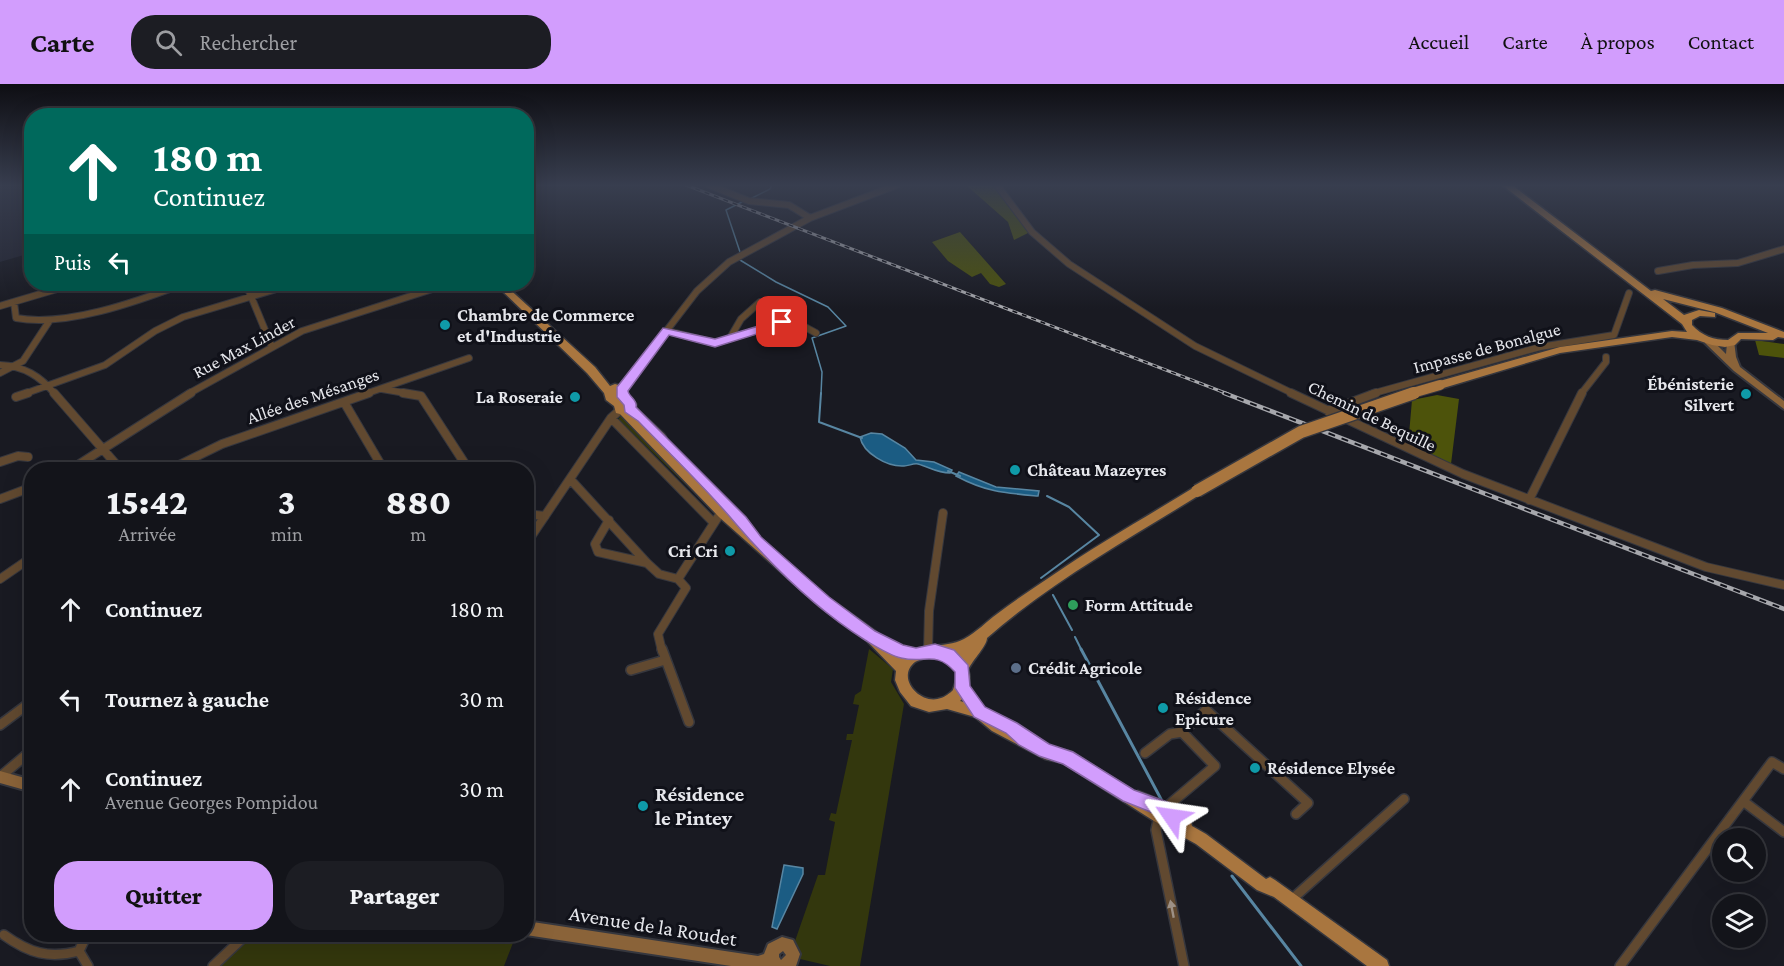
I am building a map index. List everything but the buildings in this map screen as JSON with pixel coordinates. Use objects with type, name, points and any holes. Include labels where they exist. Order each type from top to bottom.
[{"type":"main road","points":[[1558,226],[1619,274],[1661,303],[1704,339]]},
{"type":"main road","points":[[1619,274],[1671,299],[1715,309],[1784,337]]},
{"type":"main road","points":[[506,291],[615,390]]},
{"type":"main road","points":[[516,291],[615,390]]},
{"type":"main road","points":[[1661,303],[1696,314],[1712,315],[1732,325],[1784,337]]},
{"type":"main road","points":[[1687,324],[1687,318],[1696,314]]},
{"type":"main road","points":[[1672,334],[1687,324]]},
{"type":"main road","points":[[1732,325],[1735,339]]},
{"type":"main road","points":[[615,390],[608,395],[619,404],[621,412],[723,514],[824,602],[870,635],[900,651],[929,652],[959,648],[979,637],[1028,600],[1262,451],[1301,432],[1347,414],[1560,350],[1672,334],[1704,339],[1784,337]]},
{"type":"main road","points":[[1028,600],[978,643],[968,655],[962,669],[963,688],[981,713],[997,727],[1161,812],[1380,966]]},
{"type":"main road","points":[[870,635],[902,669],[901,684],[910,698],[932,706],[947,704],[981,713]]},
{"type":"main road","points":[[902,669],[929,652],[955,659],[962,669]]},
{"type":"main road","points":[[947,704],[963,688]]},
{"type":"main road","points":[[1361,953],[1372,966]]},
{"type":"street","points":[[615,390],[667,331],[697,291],[721,267],[795,226]]},
{"type":"street","name":"Chemin de Bequille","points":[[1028,226],[1069,264],[1179,337],[1416,454],[1529,500],[1706,567],[1784,585]]},
{"type":"street","points":[[1658,271],[1693,265],[1738,263],[1784,249]]},
{"type":"street","points":[[0,306],[51,291]]},
{"type":"street","points":[[14,302],[16,318],[27,321],[50,320],[129,302],[162,291]]},
{"type":"street","points":[[249,291],[272,347]]},
{"type":"street","points":[[16,397],[105,364],[155,331],[183,317],[271,291]]},
{"type":"street","name":"Rue Max Linder","points":[[82,462],[190,393],[302,331],[426,291]]},
{"type":"street","name":"Impasse de Bonalgue","points":[[1328,411],[1357,399],[1540,347],[1614,335],[1629,293]]},
{"type":"street","points":[[730,338],[741,319],[760,302],[778,309],[792,320],[816,333]]},
{"type":"street","points":[[0,373],[17,366],[28,355],[50,320]]},
{"type":"street","points":[[667,331],[715,343],[792,320]]},
{"type":"street","points":[[1704,339],[1737,369],[1784,406]]},
{"type":"street","points":[[1735,339],[1731,357],[1737,369]]},
{"type":"street","points":[[1529,500],[1578,399],[1606,362],[1606,357]]},
{"type":"street","name":"Allée des Mésanges","points":[[185,462],[222,444],[469,358]]},
{"type":"street","points":[[0,365],[17,366],[37,375],[115,462]]},
{"type":"street","points":[[380,389],[421,396],[464,462]]},
{"type":"street","points":[[344,402],[379,462]]},
{"type":"street","points":[[534,532],[570,479],[621,412],[716,519],[678,579]]},
{"type":"street","points":[[0,462],[18,456],[28,457]]},
{"type":"street","points":[[570,479],[659,574],[678,579],[686,588],[658,634],[665,660],[689,722]]},
{"type":"street","points":[[0,499],[24,490]]},
{"type":"street","points":[[929,652],[929,611],[943,513]]},
{"type":"street","points":[[534,515],[545,516]]},
{"type":"street","points":[[609,520],[595,544],[598,552],[647,562]]},
{"type":"street","points":[[0,579],[24,562]]},
{"type":"street","points":[[0,573],[9,571]]},
{"type":"street","points":[[631,670],[665,660]]},
{"type":"street","points":[[0,725],[24,707]]},
{"type":"street","points":[[1145,753],[1170,734],[1182,732],[1206,710],[1308,803],[1296,814]]},
{"type":"street","points":[[1182,732],[1215,766],[1161,812],[1156,830],[1184,966]]},
{"type":"street","points":[[0,777],[24,757]]},
{"type":"street","points":[[1620,966],[1772,762],[1784,770]]},
{"type":"street","points":[[0,777],[24,784]]},
{"type":"street","points":[[1290,901],[1404,799]]},
{"type":"street","points":[[1743,801],[1784,832]]},
{"type":"street","name":"Avenue de la Roudet","points":[[534,929],[758,963],[784,964]]},
{"type":"street","points":[[4,935],[32,954],[53,957],[79,951]]},
{"type":"street","points":[[83,942],[79,951],[82,960],[88,966]]},
{"type":"street","points":[[213,966],[238,942]]},
{"type":"shaded area","points":[[0,226],[24,226],[24,255],[0,262]]},
{"type":"green space","points":[[1009,226],[1028,226],[1032,231],[1014,240]]},
{"type":"green space","points":[[960,232],[1006,284],[999,287],[990,284],[981,273],[972,277],[948,261],[932,242]]},
{"type":"green space","points":[[1755,340],[1784,344],[1784,358],[1759,355]]},
{"type":"green space","points":[[1437,395],[1459,399],[1451,464],[1408,446],[1412,400]]},
{"type":"green space","points":[[625,416],[714,512],[618,419]]},
{"type":"green space","points":[[869,649],[893,669],[891,682],[904,704],[860,966],[830,966],[800,959],[795,941],[818,875],[825,875],[835,822],[829,820],[831,813],[836,814],[852,740],[846,740],[847,734],[853,734],[859,705],[853,704],[855,695],[861,691]]},
{"type":"green space","points":[[239,942],[513,942],[504,966],[213,966]]},
{"type":"water","points":[[871,433],[882,434],[905,448],[916,460],[934,462],[952,470],[950,473],[945,473],[918,464],[897,466],[883,461],[862,443],[860,437]]},
{"type":"water","points":[[959,472],[996,487],[1039,491],[1038,496],[986,489],[956,476]]},
{"type":"water","points":[[784,865],[803,868],[803,874],[777,929],[772,927]]},
{"type":"waterway","points":[[731,226],[740,252]]},
{"type":"waterway","points":[[740,260],[776,282],[828,307],[846,326],[812,338],[822,372],[821,394]]},
{"type":"waterway","points":[[821,393],[819,422],[862,438]]},
{"type":"waterway","points":[[948,471],[960,476]]},
{"type":"waterway","points":[[1041,578],[1099,535],[1069,507],[1047,496]]},
{"type":"waterway","points":[[1053,595],[1072,630]]},
{"type":"waterway","points":[[1075,637],[1081,649]]},
{"type":"waterway","points":[[1081,649],[1162,801]]},
{"type":"waterway","points":[[1232,876],[1301,966]]},
{"type":"railway","points":[[793,226],[1228,394]]},
{"type":"railway","points":[[1224,393],[1784,609]]},
{"type":"place","name":"Chambre de Commerce et d'Industrie","points":[[445,325]]},
{"type":"place","name":"Ébénisterie Silvert","points":[[1746,394]]},
{"type":"place","name":"La Roseraie","points":[[575,397]]},
{"type":"place","name":"Château Mazeyres","points":[[1015,470]]},
{"type":"place","name":"Cri Cri","points":[[730,551]]},
{"type":"place","name":"Form Attitude","points":[[1073,605]]},
{"type":"place","name":"Crédit Agricole","points":[[1016,668]]},
{"type":"place","name":"Résidence Epicure","points":[[1163,708]]},
{"type":"place","name":"Résidence Elysée","points":[[1255,768]]},
{"type":"place","name":"Résidence le Pintey","points":[[643,806]]},
{"type":"route","points":[[782,322],[715,343],[667,331],[621,390],[623,397],[631,404],[630,409],[643,418],[708,489],[741,521],[756,541],[824,602],[870,635],[900,651],[916,654],[935,651],[949,655],[962,669],[963,688],[970,701],[983,715],[1011,728],[1025,740],[1045,751],[1067,757],[1129,796],[1154,803],[1172,817]]}]
